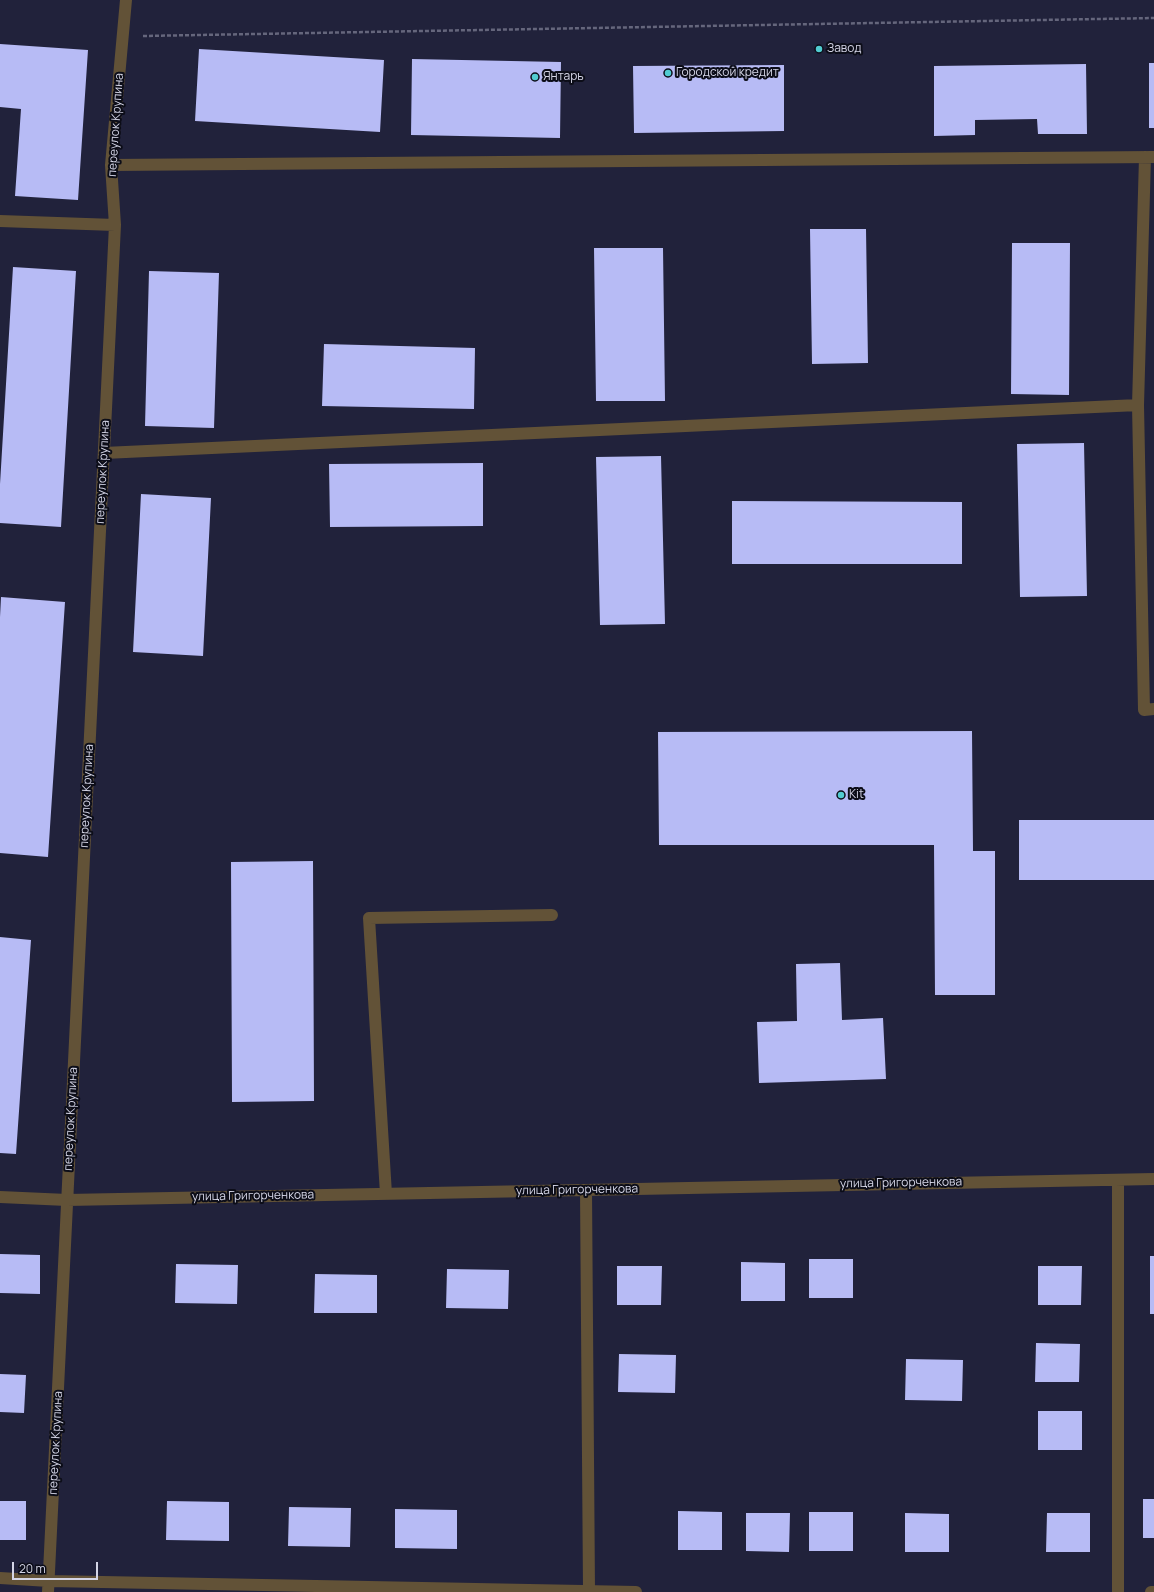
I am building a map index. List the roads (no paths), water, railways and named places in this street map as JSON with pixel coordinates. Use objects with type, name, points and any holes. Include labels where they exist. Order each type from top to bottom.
[{"type":"street","name":"переулок Крупина","points":[[49,1586],[115,225],[111,165],[126,0]]},
{"type":"street","points":[[111,165],[1150,157],[1138,405],[1144,710],[1154,710]]},
{"type":"street","points":[[0,221],[115,225]]},
{"type":"street","points":[[104,453],[1138,405]]},
{"type":"street","points":[[386,1194],[369,918],[552,915]]},
{"type":"street","points":[[1118,1180],[1118,1592]]},
{"type":"street","name":"улица Григорченкова","points":[[0,1198],[68,1200],[1154,1180]]},
{"type":"street","points":[[586,1190],[589,1591]]},
{"type":"street","points":[[0,1578],[49,1586],[636,1592]]},
{"type":"place","name":"Завод","points":[[819,49]]},
{"type":"place","name":"Городской кредит","points":[[668,73]]},
{"type":"place","name":"Янтарь","points":[[535,77]]},
{"type":"place","name":"Kit","points":[[841,795]]}]
